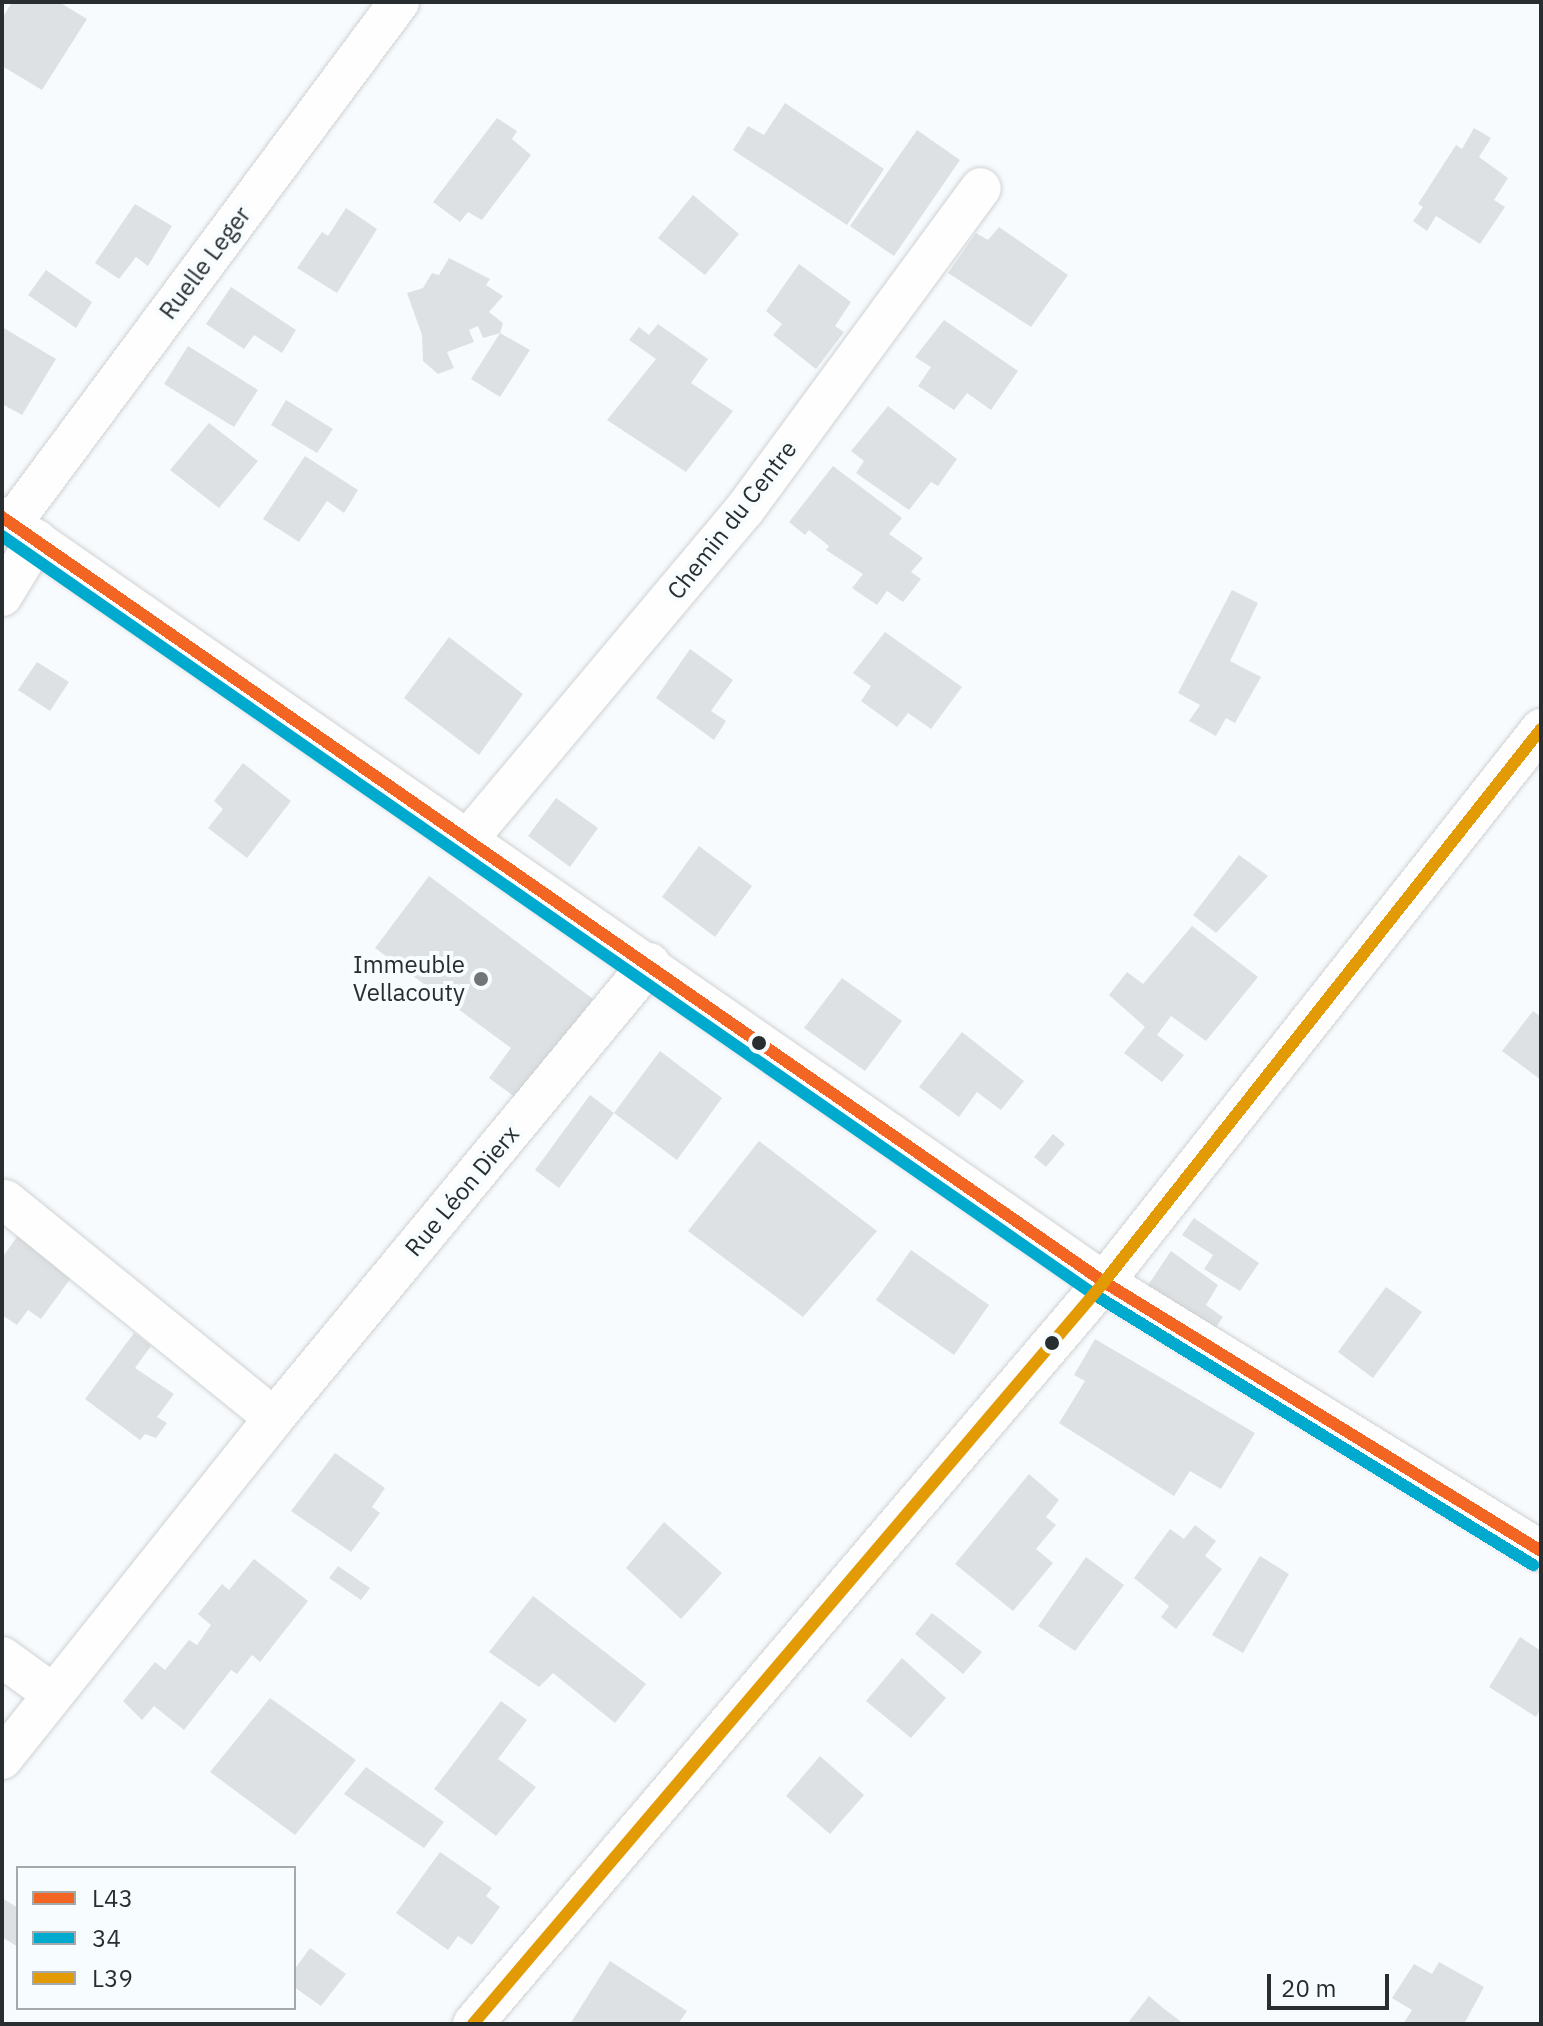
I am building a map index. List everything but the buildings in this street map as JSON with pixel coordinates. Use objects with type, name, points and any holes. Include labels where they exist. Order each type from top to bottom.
[{"type":"street","name":"Ruelle Leger","points":[[2,596],[16,527],[399,2]]},
{"type":"street","name":"Chemin du Centre","points":[[468,839],[745,509],[981,188]]},
{"type":"street","points":[[16,527],[650,963],[1104,1282],[1541,1551]]},
{"type":"street","points":[[473,2024],[1104,1282],[1541,729]]},
{"type":"street","name":"Rue Léon Dierx","points":[[2,1759],[274,1418],[650,963]]},
{"type":"street","points":[[5,1200],[274,1418]]},
{"type":"street","points":[[2,1657],[53,1694]]},
{"type":"transit line","name":"L43","points":[[2,517],[1104,1282],[1541,1551]]},
{"type":"transit line","name":"34","points":[[2,536],[1095,1295],[1533,1565]]},
{"type":"transit line","name":"L39","points":[[473,2024],[1104,1282],[1541,729]]},
{"type":"place","name":"Immeuble Vellacouty","points":[[481,979]]}]
